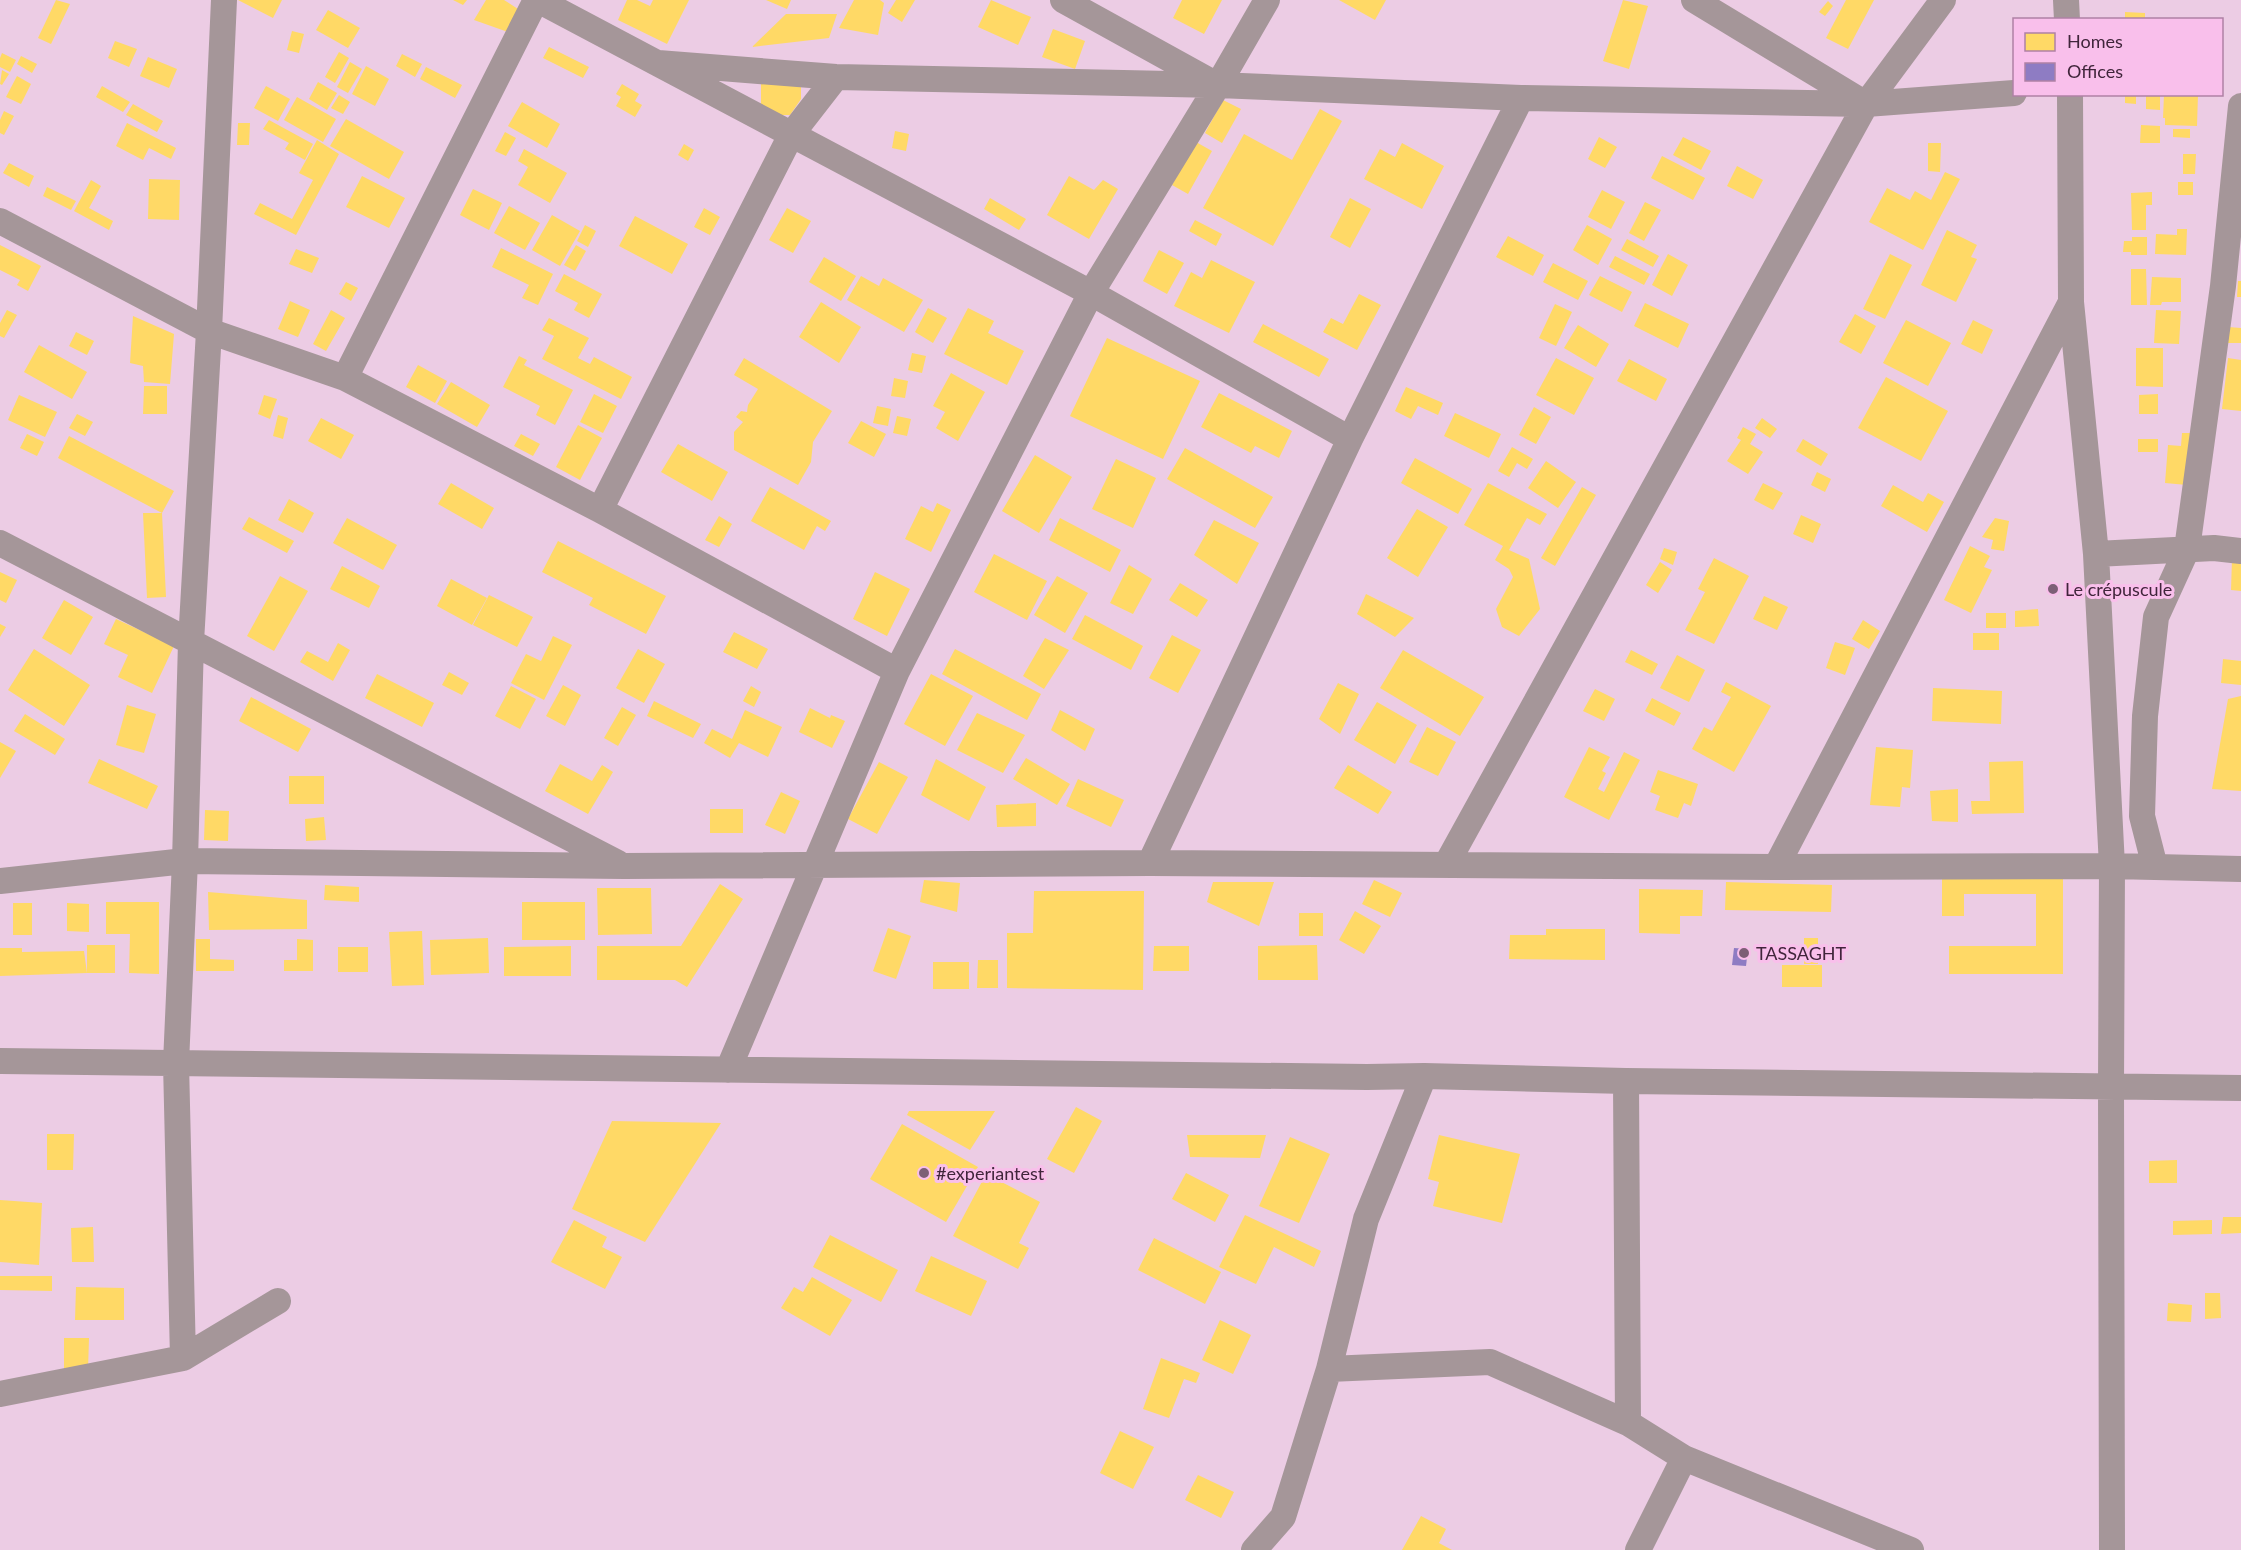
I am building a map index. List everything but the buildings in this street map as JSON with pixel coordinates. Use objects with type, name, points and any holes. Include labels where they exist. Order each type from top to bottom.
[{"type":"street","points":[[183,1358],[176,1063],[185,861],[191,642],[209,331],[224,0]]},
{"type":"street","points":[[345,378],[537,0],[1092,293],[1350,439]]},
{"type":"street","points":[[1064,0],[1218,86]]},
{"type":"street","points":[[728,1070],[897,671],[1092,293],[1218,86],[1267,0]]},
{"type":"street","points":[[1694,0],[1866,104]]},
{"type":"street","points":[[1446,865],[1866,104],[1943,0]]},
{"type":"street","points":[[2066,0],[2067,18]]},
{"type":"street","points":[[658,63],[836,77],[1218,86],[1521,98],[1866,104],[2013,93]]},
{"type":"street","points":[[600,510],[791,135],[836,77]]},
{"type":"street","points":[[2070,96],[2072,302],[2096,554],[2112,866],[2112,1550]]},
{"type":"street","points":[[1150,863],[1350,439],[1521,98]]},
{"type":"street","points":[[2155,867],[2142,816],[2145,716],[2156,617],[2187,549],[2223,286],[2241,106]]},
{"type":"street","points":[[0,221],[209,331],[345,378],[600,510],[897,671]]},
{"type":"street","points":[[1776,867],[2072,302]]},
{"type":"street","points":[[0,543],[624,866]]},
{"type":"street","points":[[2096,554],[2214,548],[2241,551]]},
{"type":"street","points":[[5,877],[185,861],[624,866],[1150,863],[1776,867],[2112,866],[2241,869]]},
{"type":"street","points":[[0,1061],[1424,1076],[1626,1081],[2241,1088]]},
{"type":"street","points":[[1275,1550],[1329,1369],[1366,1219],[1424,1076]]},
{"type":"street","points":[[1626,1081],[1628,1423]]},
{"type":"street","points":[[0,1394],[183,1358],[278,1301]]},
{"type":"street","points":[[1329,1369],[1490,1362],[1628,1423],[1684,1458],[1911,1550]]},
{"type":"street","points":[[1638,1550],[1684,1458]]},
{"type":"street","points":[[1254,1550],[1283,1517]]},
{"type":"place","name":"Le crépuscule","points":[[2053,589]]},
{"type":"place","name":"TASSAGHT","points":[[1744,953]]},
{"type":"place","name":"#experiantest","points":[[924,1173]]}]
